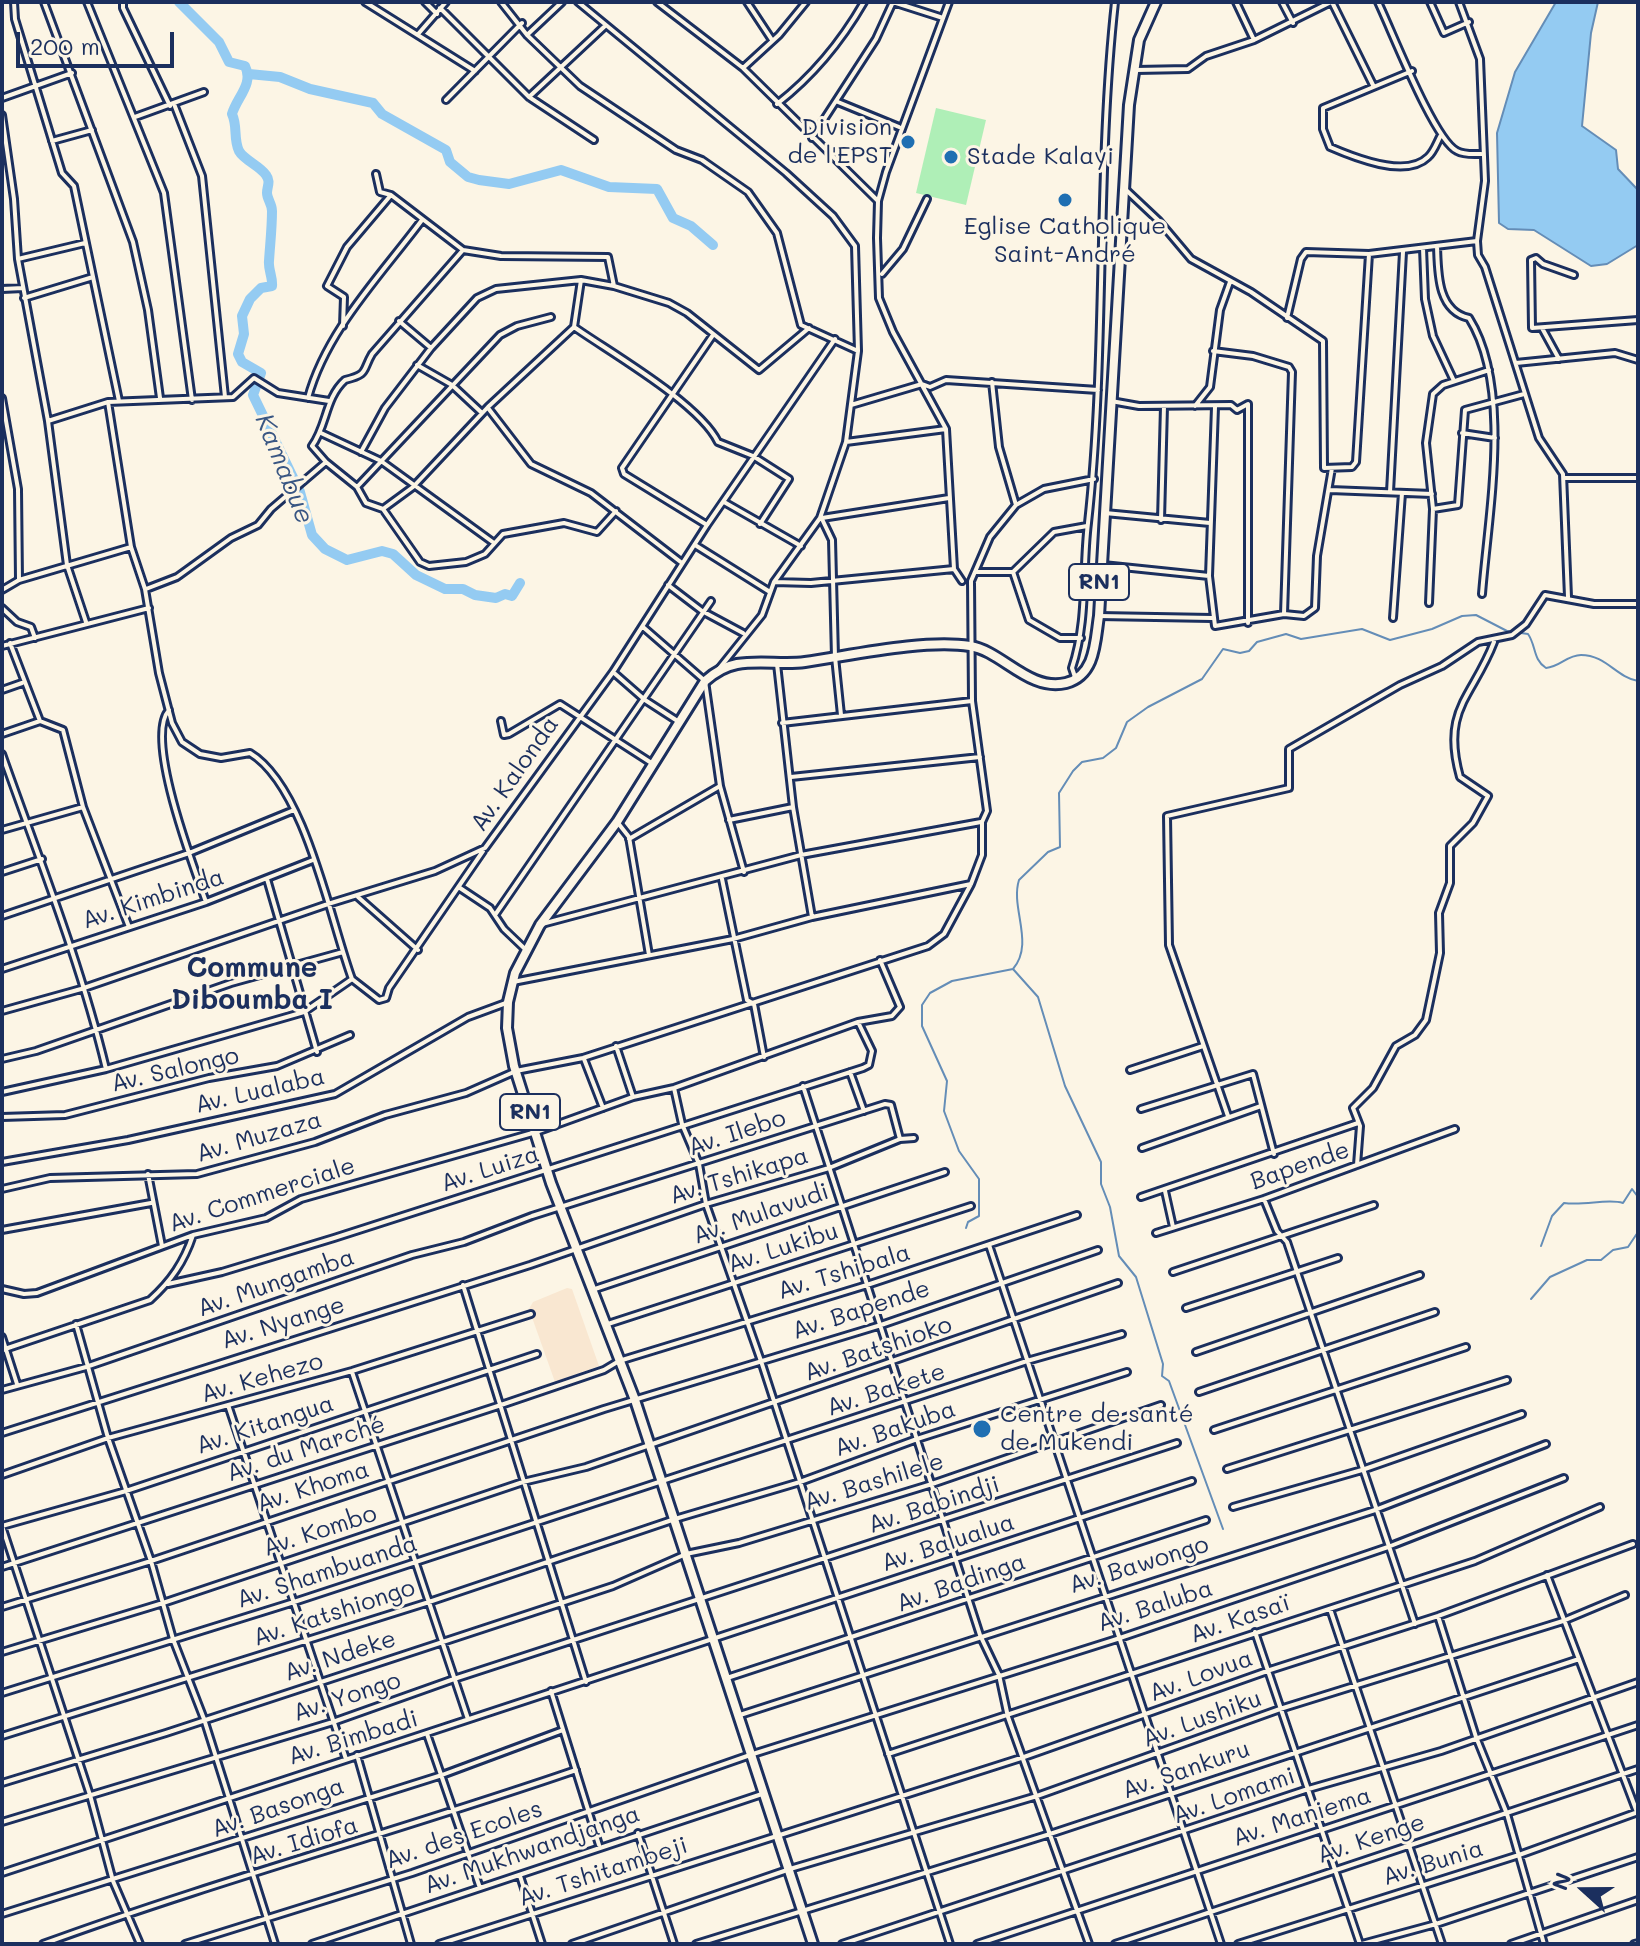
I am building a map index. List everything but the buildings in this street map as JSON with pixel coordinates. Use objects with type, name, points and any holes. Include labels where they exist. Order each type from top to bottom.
[{"type":"highway","name":"RN1","points":[[1076,679],[1094,655],[1099,616],[1123,188],[1139,40],[1156,2]]},
{"type":"highway","name":"RN1","points":[[813,1944],[635,1400],[574,1250],[546,1170],[516,1071],[507,1028],[508,1002],[526,950],[540,925],[617,822],[681,724],[705,681],[714,674],[737,664],[801,662],[945,645],[974,646]]},
{"type":"highway","points":[[974,646],[1006,665],[1049,683],[1076,679]]},
{"type":"street","points":[[14,2],[15,19],[52,141],[64,176],[74,186],[119,401]]},
{"type":"street","points":[[44,2],[133,242],[148,310],[160,398]]},
{"type":"street","points":[[87,2],[164,193],[192,400]]},
{"type":"street","points":[[123,2],[123,8],[172,105],[202,176],[225,397]]},
{"type":"street","points":[[365,2],[419,33],[475,71]]},
{"type":"street","points":[[425,2],[529,97],[594,140]]},
{"type":"street","points":[[419,33],[446,2]]},
{"type":"street","points":[[501,2],[522,23],[527,35],[602,102],[676,150],[722,172],[748,192],[777,233],[798,319],[809,328],[858,351]]},
{"type":"street","points":[[527,35],[562,2]]},
{"type":"street","points":[[578,2],[786,173],[849,234],[855,246],[858,351],[846,442],[821,518],[774,582],[762,615],[714,674]]},
{"type":"street","points":[[657,2],[743,68],[878,201]]},
{"type":"street","points":[[747,2],[773,40]]},
{"type":"street","points":[[743,68],[806,2]]},
{"type":"street","points":[[777,104],[806,81],[852,24],[864,2]]},
{"type":"street","points":[[812,138],[838,102],[893,2],[943,18]]},
{"type":"street","points":[[949,2],[900,127],[878,201],[879,298],[946,429],[954,569],[962,581]]},
{"type":"street","points":[[1076,679],[1072,668],[1081,638],[1087,526],[1094,479],[1101,206],[1115,2]]},
{"type":"street","points":[[1236,2],[1254,40]]},
{"type":"street","points":[[1282,2],[1293,23]]},
{"type":"street","points":[[1134,70],[1188,69],[1206,56],[1254,40],[1331,2],[1373,85]]},
{"type":"street","points":[[1378,2],[1412,71],[1414,85],[1441,135],[1458,152],[1481,154]]},
{"type":"street","points":[[1430,2],[1444,33],[1469,22]]},
{"type":"street","points":[[1459,2],[1469,22],[1480,59],[1481,154],[1485,181],[1478,255],[1539,438],[1564,478],[1568,597]]},
{"type":"street","points":[[446,100],[522,23]]},
{"type":"street","points":[[529,97],[605,26]]},
{"type":"street","points":[[1412,71],[1323,108],[1323,129],[1330,147],[1368,164],[1420,163],[1427,158],[1441,135]]},
{"type":"street","points":[[2,98],[72,73]]},
{"type":"street","points":[[135,117],[204,92]]},
{"type":"street","points":[[838,102],[900,127]]},
{"type":"street","points":[[2,115],[18,259],[48,421],[67,565],[86,622]]},
{"type":"street","points":[[52,141],[93,130]]},
{"type":"street","points":[[376,174],[380,192],[391,195],[463,250],[501,256],[608,257],[614,286]]},
{"type":"street","points":[[1123,188],[1159,221],[1191,259],[1251,292],[1325,343],[1322,466],[1332,468],[1352,467],[1356,462],[1369,254]]},
{"type":"street","points":[[343,327],[344,297],[327,286],[347,247],[391,195]]},
{"type":"street","points":[[880,276],[903,249],[927,199]]},
{"type":"street","points":[[308,398],[317,368],[343,327],[422,220]]},
{"type":"street","points":[[1287,318],[1304,253],[1403,252],[1477,241]]},
{"type":"street","points":[[18,259],[86,242]]},
{"type":"street","points":[[1437,246],[1441,292],[1460,316],[1469,318],[1474,325],[1489,370],[1495,438],[1482,594]]},
{"type":"street","points":[[1423,248],[1425,299],[1433,336],[1454,381]]},
{"type":"street","points":[[463,250],[369,358],[368,368],[358,378],[345,380],[329,401],[320,432],[312,446],[357,487],[366,503],[383,509],[420,562],[429,566],[479,558],[503,534],[564,523],[597,532],[616,511]]},
{"type":"street","points":[[1390,492],[1403,252]]},
{"type":"street","points":[[1574,275],[1571,271],[1543,264],[1536,258],[1531,260],[1532,328],[1638,320]]},
{"type":"street","points":[[24,298],[93,277]]},
{"type":"street","points":[[361,452],[385,408],[417,365],[485,292],[581,280],[614,286],[669,303],[700,322],[759,370],[809,328]]},
{"type":"street","points":[[383,509],[413,487],[488,407],[574,327],[581,280]]},
{"type":"street","points":[[1195,406],[1210,387],[1220,310],[1230,282]]},
{"type":"street","points":[[2,289],[23,288]]},
{"type":"street","points":[[357,487],[500,335],[517,326],[551,317]]},
{"type":"street","points":[[399,321],[431,348]]},
{"type":"street","points":[[574,327],[670,393],[712,432],[718,442],[753,456],[789,479],[760,524]]},
{"type":"street","points":[[1542,328],[1559,359]]},
{"type":"street","points":[[707,525],[622,470],[627,457],[670,393],[713,335]]},
{"type":"street","name":"Av. Kalonda","points":[[2,1011],[81,989],[280,924],[328,904],[435,871],[485,848],[578,716],[613,672],[753,456],[835,339]]},
{"type":"street","points":[[1213,351],[1253,356],[1289,367],[1292,372],[1284,614]]},
{"type":"street","points":[[1516,363],[1615,353],[1638,360]]},
{"type":"street","points":[[417,365],[452,385],[482,413]]},
{"type":"street","points":[[1429,603],[1433,509],[1426,443],[1433,394],[1437,388],[1489,370]]},
{"type":"street","points":[[48,421],[108,402],[160,398],[192,400],[237,395],[254,378],[278,393],[329,401]]},
{"type":"street","points":[[851,405],[922,384],[930,387],[955,379],[1098,390]]},
{"type":"street","points":[[992,381],[999,447],[1016,505]]},
{"type":"street","points":[[1433,509],[1458,505],[1465,410],[1524,394]]},
{"type":"street","points":[[2,398],[18,489],[19,580]]},
{"type":"street","points":[[1109,401],[1164,406],[1231,405],[1237,410],[1248,404],[1248,623]]},
{"type":"street","points":[[108,402],[131,547],[145,589],[159,673],[172,723],[191,751],[221,758],[250,753],[271,771],[294,810],[352,979],[364,991],[382,1000],[485,848]]},
{"type":"street","points":[[1161,520],[1164,406]]},
{"type":"street","points":[[488,407],[531,464],[591,493],[682,563]]},
{"type":"street","points":[[1215,407],[1209,576],[1212,618],[1218,626],[1248,623],[1284,614],[1304,616],[1315,608],[1317,556],[1332,468]]},
{"type":"street","points":[[846,442],[946,429]]},
{"type":"street","points":[[320,432],[381,461],[494,543]]},
{"type":"street","points":[[1462,432],[1495,438]]},
{"type":"street","points":[[145,589],[177,577],[231,538],[258,525],[271,509],[326,462]]},
{"type":"street","points":[[1564,478],[1638,478]]},
{"type":"street","points":[[1087,526],[1054,532],[1013,572],[975,572],[990,537],[1016,505],[1044,489],[1094,479]]},
{"type":"street","points":[[1329,490],[1432,494]]},
{"type":"street","points":[[1393,618],[1402,493]]},
{"type":"street","points":[[821,518],[949,498]]},
{"type":"street","points":[[724,502],[801,546]]},
{"type":"street","points":[[1103,512],[1210,523]]},
{"type":"street","points":[[821,518],[832,540],[835,657],[841,715]]},
{"type":"street","points":[[695,545],[771,593]]},
{"type":"street","points":[[2,590],[19,580],[131,547]]},
{"type":"street","points":[[1100,565],[1209,576]]},
{"type":"street","points":[[774,582],[811,583],[954,569]]},
{"type":"street","name":"Av. Muzaza","points":[[2,1189],[50,1178],[197,1174],[315,1142],[385,1115],[466,1093],[516,1071],[583,1058],[754,1004],[936,941],[957,915],[971,884],[982,855],[982,822],[987,811],[972,701],[974,646],[971,581],[975,572]]},
{"type":"street","points":[[1013,572],[1029,620],[1060,638],[1081,638]]},
{"type":"street","points":[[668,585],[702,611],[744,634]]},
{"type":"street","points":[[1228,1116],[1166,933],[1171,875],[1167,816],[1289,788],[1289,749],[1400,685],[1442,666],[1478,642],[1512,635],[1531,618],[1543,596],[1568,597],[1594,604],[1638,604]]},
{"type":"street","points":[[495,915],[711,601]]},
{"type":"street","points":[[2,608],[17,622],[31,627],[35,638]]},
{"type":"street","points":[[2,646],[149,608]]},
{"type":"street","points":[[1099,616],[1212,618]]},
{"type":"street","points":[[643,627],[705,681],[720,786],[744,872]]},
{"type":"street","points":[[1357,1165],[1358,1123],[1353,1108],[1373,1088],[1396,1046],[1415,1035],[1428,1015],[1440,953],[1439,913],[1450,883],[1450,846],[1473,823],[1488,796],[1460,777],[1454,737],[1455,720],[1494,639]]},
{"type":"street","points":[[10,643],[40,721]]},
{"type":"street","points":[[776,661],[793,807],[812,917]]},
{"type":"street","points":[[613,672],[645,700],[681,724]]},
{"type":"street","points":[[2,690],[23,683]]},
{"type":"street","points":[[782,723],[972,701]]},
{"type":"street","points":[[501,721],[504,735],[560,704],[653,764]]},
{"type":"street","points":[[170,709],[162,721],[163,747],[174,808],[206,902]]},
{"type":"street","points":[[2,734],[40,721],[63,730],[83,807],[129,927]]},
{"type":"street","points":[[2,754],[72,944],[81,989],[97,1030],[106,1069]]},
{"type":"street","points":[[791,777],[980,757]]},
{"type":"street","points":[[629,839],[720,786]]},
{"type":"street","points":[[2,830],[83,807]]},
{"type":"street","points":[[729,820],[793,807]]},
{"type":"street","points":[[2,916],[189,853],[294,810]]},
{"type":"street","points":[[617,822],[629,839],[649,955]]},
{"type":"street","points":[[540,925],[722,879],[801,855],[982,822]]},
{"type":"street","points":[[2,872],[42,859]]},
{"type":"street","name":"Av. Kimbinda","points":[[2,969],[206,902],[313,860]]},
{"type":"street","points":[[267,879],[317,1052]]},
{"type":"street","points":[[722,879],[747,1000],[754,1004],[764,1057]]},
{"type":"street","points":[[513,982],[733,939],[812,917],[971,884]]},
{"type":"street","points":[[460,888],[495,915],[526,950]]},
{"type":"street","points":[[358,897],[418,950]]},
{"type":"street","points":[[2,1059],[201,993],[343,952]]},
{"type":"street","name":"Av. Commerciale","points":[[2,1289],[24,1294],[37,1293],[193,1235],[266,1218],[301,1199],[536,1132],[633,1097],[674,1088],[858,1022],[899,1011],[898,1001],[880,960]]},
{"type":"street","points":[[2,1092],[106,1069],[304,1012],[352,979]]},
{"type":"street","name":"Av. Lualaba","points":[[2,1162],[128,1140],[335,1094],[468,1017],[508,1002]]},
{"type":"street","points":[[858,1022],[872,1051],[869,1065],[850,1072],[864,1111]]},
{"type":"street","name":"Av. Salongo","points":[[2,1117],[65,1115],[209,1078],[277,1066],[317,1052],[350,1035]]},
{"type":"street","points":[[616,1046],[633,1097]]},
{"type":"street","points":[[1130,1070],[1203,1046]]},
{"type":"street","points":[[583,1058],[603,1108]]},
{"type":"street","name":"Av. Luiza","points":[[168,1284],[250,1264],[850,1072]]},
{"type":"street","points":[[1141,1109],[1253,1074],[1274,1154]]},
{"type":"street","points":[[803,1086],[980,1635],[999,1675],[1008,1717],[1089,1944]]},
{"type":"street","points":[[674,1088],[682,1124],[699,1164],[706,1204],[735,1282],[950,1944]]},
{"type":"street","name":"Av. Ilebo","points":[[560,1209],[889,1103],[900,1139]]},
{"type":"street","points":[[1142,1148],[1261,1106]]},
{"type":"street","points":[[1141,1197],[1358,1123]]},
{"type":"street","name":"Bapende","points":[[1156,1233],[1264,1199],[1455,1129]]},
{"type":"street","name":"Av. Tshikapa","points":[[574,1250],[706,1204],[829,1168],[900,1139],[914,1138]]},
{"type":"street","name":"Av. Mulavudi","points":[[590,1290],[945,1172]]},
{"type":"street","points":[[148,1173],[151,1203],[162,1246]]},
{"type":"street","points":[[1165,1191],[1173,1227]]},
{"type":"street","points":[[1264,1199],[1297,1271],[1415,1624]]},
{"type":"street","points":[[2,1230],[151,1203]]},
{"type":"street","points":[[1173,1272],[1374,1205]]},
{"type":"street","name":"Av. Lukibu","points":[[606,1325],[971,1206]]},
{"type":"street","name":"Av. Mungamba","points":[[2,1390],[86,1367],[412,1255],[464,1242],[560,1209]]},
{"type":"street","name":"Av. Tshibala","points":[[619,1361],[867,1285],[1077,1215]]},
{"type":"street","points":[[5,1349],[134,1308],[168,1284],[186,1256],[193,1235]]},
{"type":"street","points":[[989,1245],[1129,1677],[1221,1944]]},
{"type":"street","name":"Av. Nyange","points":[[2,1433],[574,1250]]},
{"type":"street","name":"Av. Bapende","points":[[635,1400],[881,1325],[1000,1281],[1098,1250]]},
{"type":"street","points":[[1186,1308],[1338,1258]]},
{"type":"street","points":[[1196,1352],[1420,1275]]},
{"type":"street","name":"Av. Batshioko","points":[[649,1444],[893,1363],[1118,1283]]},
{"type":"street","points":[[463,1285],[494,1394],[501,1405],[534,1521],[550,1561],[586,1682]]},
{"type":"street","points":[[1199,1392],[1435,1312]]},
{"type":"street","name":"Av. Kehezo","points":[[2,1475],[108,1438],[352,1371],[531,1314]]},
{"type":"street","points":[[76,1324],[108,1438],[151,1561],[173,1639],[204,1719],[226,1797],[275,1944]]},
{"type":"street","name":"Av. Bakete","points":[[662,1479],[905,1403],[1027,1361],[1122,1334]]},
{"type":"street","points":[[2,1337],[17,1384]]},
{"type":"street","points":[[1214,1430],[1335,1387],[1466,1347]]},
{"type":"street","name":"Av. Kitangua","points":[[2,1526],[126,1491],[488,1373],[537,1354]]},
{"type":"street","name":"Av. du Marché","points":[[2,1567],[501,1405],[604,1370],[619,1361]]},
{"type":"street","points":[[352,1371],[468,1719]]},
{"type":"street","name":"Av. Bakuba","points":[[675,1519],[800,1482],[917,1439],[1127,1372]]},
{"type":"street","points":[[1227,1469],[1507,1380]]},
{"type":"street","name":"Av. Khoma","points":[[2,1607],[151,1561],[635,1400]]},
{"type":"street","points":[[228,1405],[346,1759]]},
{"type":"street","name":"Av. Bashilele","points":[[686,1554],[739,1543],[932,1484],[1161,1405]]},
{"type":"street","points":[[1233,1507],[1362,1470],[1522,1414]]},
{"type":"street","name":"Av. Babindji","points":[[701,1598],[1177,1443]]},
{"type":"street","name":"Av. Kombo","points":[[2,1652],[163,1603],[523,1482],[586,1467],[649,1444]]},
{"type":"street","name":"Av. Bawongo","points":[[740,1715],[1103,1595],[1375,1510],[1546,1444]]},
{"type":"street","name":"Av. Baluba","points":[[753,1754],[1117,1639],[1388,1547],[1564,1478]]},
{"type":"street","name":"Av. Shambuanda","points":[[2,1693],[415,1563],[662,1479]]},
{"type":"street","name":"Av. Balualua","points":[[714,1637],[958,1560],[1192,1481]]},
{"type":"street","name":"Av. Kasaï","points":[[888,1754],[1475,1561],[1600,1507]]},
{"type":"street","name":"Av. Katshiongo","points":[[2,1736],[429,1602],[675,1519]]},
{"type":"street","name":"Av. Badinga","points":[[727,1678],[971,1601],[1206,1520]]},
{"type":"street","points":[[2,1526],[90,1795],[113,1881],[140,1944]]},
{"type":"street","name":"Av. Lovua","points":[[778,1833],[1143,1717],[1270,1670],[1438,1616],[1633,1544]]},
{"type":"street","name":"Av. Ndeke","points":[[2,1783],[613,1586],[686,1554]]},
{"type":"street","points":[[1547,1575],[1638,1813]]},
{"type":"street","name":"Av. Lushiku","points":[[572,1944],[790,1869],[1037,1796],[1280,1709],[1563,1621],[1625,1595]]},
{"type":"street","name":"Av. Yongo","points":[[2,1822],[333,1722],[701,1598]]},
{"type":"street","points":[[1330,1608],[1425,1883],[1442,1944]]},
{"type":"street","points":[[1438,1616],[1476,1737],[1507,1814],[1544,1944]]},
{"type":"street","points":[[1255,1632],[1296,1752],[1305,1790],[1361,1944],[1436,1924],[1638,1857]]},
{"type":"street","name":"Av. Bimbadi","points":[[2,1873],[101,1837],[427,1734],[714,1637]]},
{"type":"street","name":"Av. Sankuru","points":[[696,1944],[1050,1834],[1579,1659]]},
{"type":"street","name":"Av. Lomami","points":[[842,1944],[1638,1682]]},
{"type":"street","points":[[551,1691],[600,1846]]},
{"type":"street","name":"Av. Maniema","points":[[977,1944],[1638,1725]]},
{"type":"street","name":"Av. Basonga","points":[[2,1914],[442,1775],[563,1730]]},
{"type":"street","points":[[427,1734],[480,1888]]},
{"type":"street","name":"Av. des Ecoles","points":[[185,1944],[469,1854],[753,1754]]},
{"type":"street","points":[[357,1755],[411,1944]]},
{"type":"street","name":"Av. Kenge","points":[[1115,1944],[1638,1769]]},
{"type":"street","name":"Av. Idiofa","points":[[43,1944],[126,1914],[455,1812],[576,1770]]},
{"type":"street","name":"Av. Mukhwandjanga","points":[[312,1944],[765,1793]]},
{"type":"street","name":"Av. Bunia","points":[[1238,1944],[1519,1855],[1638,1813]]},
{"type":"street","points":[[638,1833],[674,1944]]},
{"type":"street","name":"Av. Tshitambeji","points":[[439,1944],[778,1833]]},
{"type":"street","points":[[520,1876],[542,1944]]},
{"type":"street","points":[[1511,1944],[1638,1900]]},
{"type":"shaded area","points":[[567,1288],[572,1289],[599,1366],[555,1382],[529,1309],[533,1302]]},
{"type":"green space","name":"Stade Kalayi","points":[[936,108],[986,120],[966,205],[916,193]]},
{"type":"water","points":[[1556,2],[1598,2],[1591,33],[1582,126],[1616,150],[1618,169],[1638,190],[1638,245],[1607,264],[1591,266],[1534,230],[1508,229],[1499,223],[1497,133],[1515,72]]},
{"type":"waterway","name":"Kamabue","points":[[179,2],[219,42],[229,62],[245,66],[247,73],[246,85],[232,114],[239,151],[268,180],[267,195],[272,211],[269,264],[272,286],[261,288],[250,299],[242,316],[244,334],[238,354],[242,362],[261,373],[253,395],[300,492],[312,535],[325,549],[347,560],[382,551],[393,554],[416,575],[445,589],[463,589],[475,595],[496,598],[505,594],[512,596],[520,583]]},
{"type":"waterway","points":[[249,74],[280,77],[310,89],[373,103],[382,114],[446,150],[450,162],[468,177],[509,184],[561,170],[609,187],[657,189],[673,218],[691,226],[713,245]]},
{"type":"waterway","points":[[966,1228],[968,1222],[979,1216],[979,1179],[959,1151],[944,1111],[947,1081],[922,1026],[922,1005],[930,993],[952,981],[1013,969],[1022,948],[1017,902],[1019,880],[1048,852],[1060,847],[1059,793],[1082,762],[1103,758],[1116,748],[1127,722],[1148,707],[1202,679],[1223,649],[1240,653],[1249,651],[1257,642],[1286,634],[1301,639],[1362,629],[1390,640],[1432,629],[1462,616],[1476,615],[1507,631],[1528,634],[1539,661],[1546,668],[1576,656],[1590,656],[1638,681]]},
{"type":"waterway","points":[[1013,969],[1038,997],[1065,1086],[1101,1162],[1101,1184],[1110,1207],[1119,1256],[1136,1277],[1163,1364],[1162,1376],[1169,1381],[1223,1529]]},
{"type":"waterway","points":[[1541,1246],[1552,1216],[1564,1203],[1623,1203],[1632,1189],[1638,1197]]},
{"type":"waterway","points":[[1531,1299],[1550,1277],[1587,1260],[1601,1260],[1613,1250],[1628,1247],[1638,1232]]},
{"type":"place","name":"Division de l'EPST","points":[[908,142]]},
{"type":"place","name":"Stade Kalayi","points":[[951,157]]},
{"type":"place","name":"Eglise Catholique Saint-André","points":[[1065,200]]},
{"type":"place","name":"Centre de santé de Mukendi","points":[[982,1429]]},
{"type":"district","name":"Commune Diboumba I","points":[[252,984]]}]
